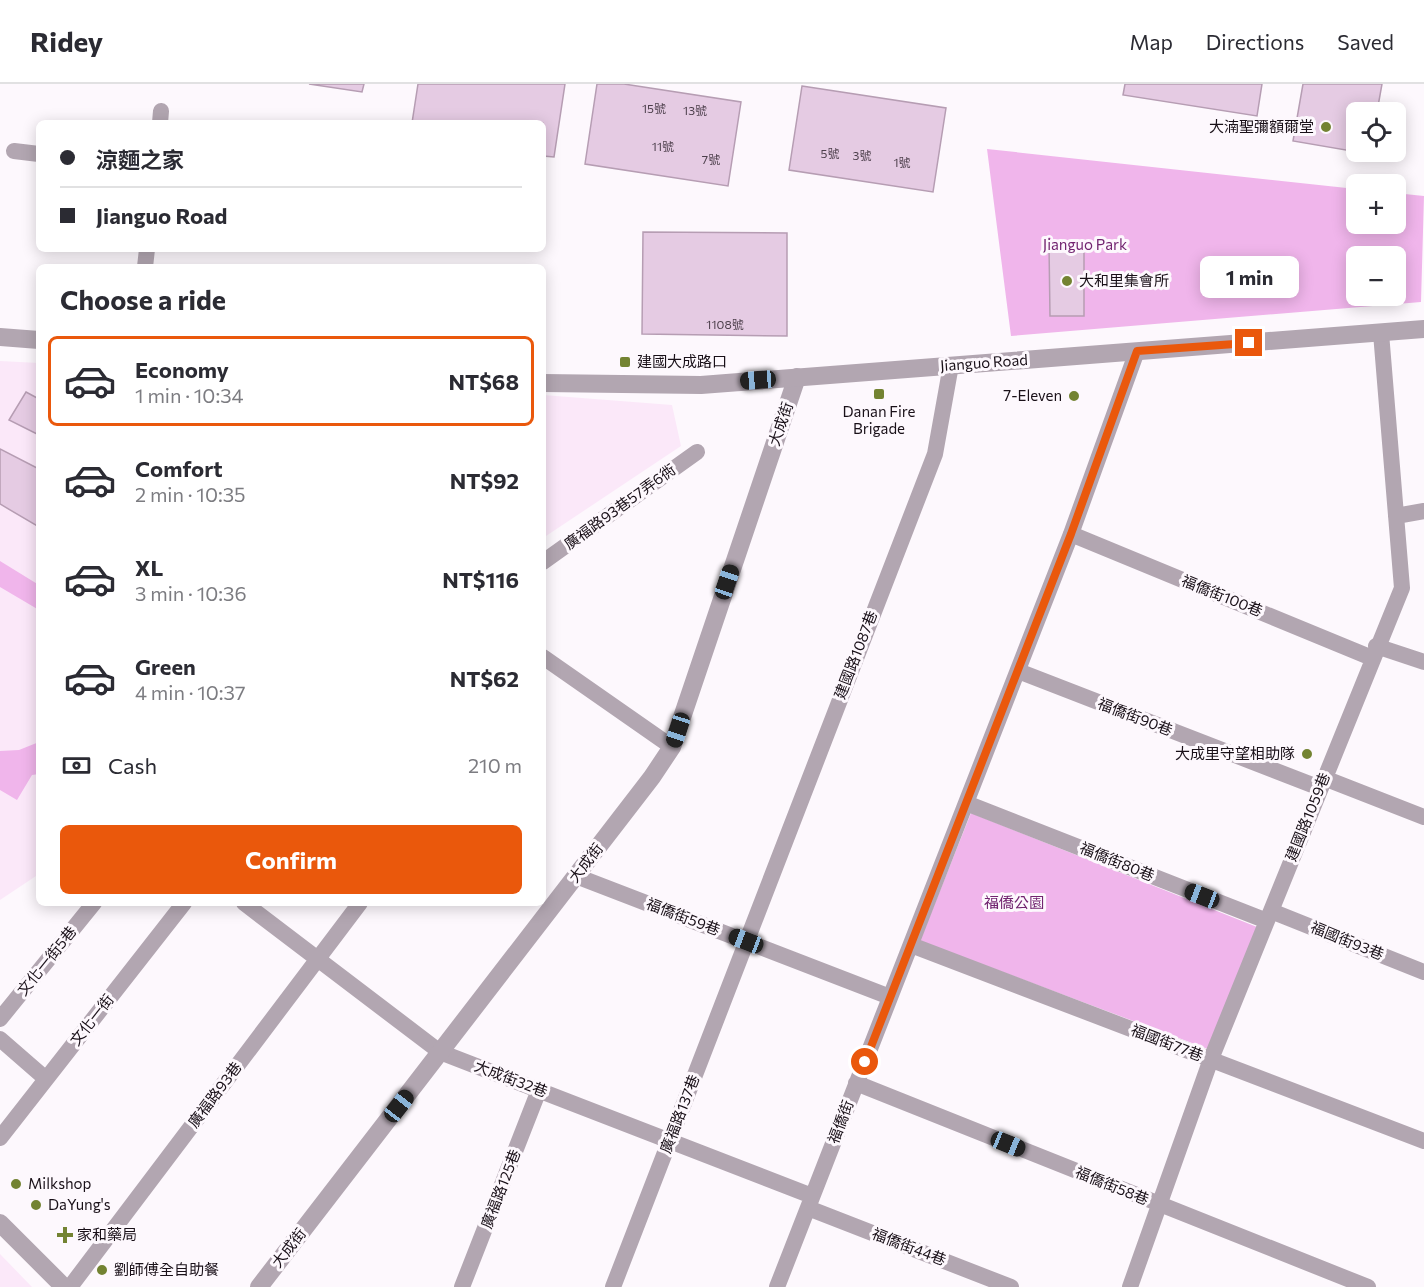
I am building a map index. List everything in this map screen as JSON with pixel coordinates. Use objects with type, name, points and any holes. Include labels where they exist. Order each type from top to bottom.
[{"type":"street","name":"Jianguo Road","points":[[546,383],[700,385],[1424,329]]},
{"type":"street","points":[[0,337],[36,340]]},
{"type":"street","name":"大成街","points":[[259,1287],[576,876],[672,747],[797,377]]},
{"type":"street","points":[[0,1223],[64,1287]]},
{"type":"lane","points":[[14,151],[36,154]]},
{"type":"lane","name":"建國路1059巷","points":[[1130,1287],[1211,1059],[1374,652],[1402,588],[1381,333]]},
{"type":"lane","name":"福僑街","points":[[777,1287],[1071,534],[1137,351]]},
{"type":"lane","name":"建國路1087巷","points":[[746,941],[935,454],[951,365]]},
{"type":"lane","name":"廣福路93巷57弄6衖","points":[[546,560],[697,452]]},
{"type":"lane","points":[[1396,516],[1424,512]]},
{"type":"lane","name":"福僑街100巷","points":[[1071,534],[1374,652],[1424,662]]},
{"type":"lane","points":[[546,662],[672,747]]},
{"type":"lane","name":"福僑街90巷","points":[[1018,671],[1322,783],[1424,817]]},
{"type":"lane","name":"福僑街80巷","points":[[966,803],[1269,916]]},
{"type":"lane","name":"福僑街59巷","points":[[576,876],[890,997]]},
{"type":"lane","name":"文化一街5巷","points":[[0,1019],[92,906]]},
{"type":"lane","name":"文化一街","points":[[0,1138],[182,906]]},
{"type":"lane","name":"大成街32巷","points":[[248,906],[440,1052],[670,1140],[810,1202]]},
{"type":"lane","name":"廣福路93巷","points":[[70,1287],[358,906]]},
{"type":"lane","name":"福國街93巷","points":[[1269,916],[1424,972]]},
{"type":"lane","name":"廣福路137巷","points":[[613,1287],[746,941]]},
{"type":"lane","name":"福國街77巷","points":[[911,945],[1424,1141]]},
{"type":"lane","points":[[0,1039],[46,1079]]},
{"type":"lane","name":"福僑街58巷","points":[[856,1083],[1368,1287]]},
{"type":"lane","name":"廣福路125巷","points":[[462,1287],[539,1090]]},
{"type":"lane","name":"福僑街44巷","points":[[810,1202],[1011,1287]]},
{"type":"shaded area","points":[[0,361],[36,363],[36,876],[0,900]]},
{"type":"shaded area","points":[[546,395],[672,405],[681,446],[546,536]]},
{"type":"shaded area","points":[[0,1254],[32,1287],[0,1287]]},
{"type":"green space","name":"Jianguo Park","points":[[987,149],[1346,188],[1346,234],[1406,234],[1406,194],[1424,196],[1421,302],[1406,303],[1406,246],[1346,246],[1346,306],[1373,306],[1011,336]]},
{"type":"green space","points":[[0,561],[36,583],[36,608],[0,587]]},
{"type":"green space","points":[[36,743],[36,774],[32,775],[17,800],[0,790],[0,751],[19,750]]},
{"type":"green space","name":"福僑公園","points":[[971,813],[1257,927],[1208,1049],[920,941]]},
{"type":"building","points":[[309,84],[364,84],[362,92]]},
{"type":"building","points":[[418,84],[565,84],[554,157],[546,156],[546,120],[412,120]]},
{"type":"building","points":[[597,84],[624,84],[741,102],[728,186],[585,164]]},
{"type":"building","points":[[1125,84],[1262,84],[1257,116],[1123,95]]},
{"type":"building","name":"大湳聖彌額爾堂","points":[[1303,84],[1382,84],[1379,102],[1346,102],[1346,150],[1293,141]]},
{"type":"building","points":[[802,86],[946,108],[933,192],[789,170]]},
{"type":"building","points":[[643,232],[787,233],[787,336],[642,334]]},
{"type":"building","name":"大和里集會所","points":[[1049,245],[1084,245],[1084,316],[1050,316]]},
{"type":"building","points":[[26,392],[36,397],[36,434],[9,420]]},
{"type":"building","points":[[0,449],[36,467],[36,525],[0,504]]},
{"type":"place","name":"大湳聖彌額爾堂","points":[[1326,127]]},
{"type":"place","name":"大和里集會所","points":[[1067,281]]},
{"type":"place","name":"建國大成路口","points":[[625,362]]},
{"type":"place","name":"Danan Fire Brigade","points":[[879,394]]},
{"type":"place","name":"7-Eleven","points":[[1074,396]]},
{"type":"place","name":"大成里守望相助隊","points":[[1307,754]]},
{"type":"place","name":"Milkshop","points":[[16,1184]]},
{"type":"place","name":"DaYung's","points":[[36,1205]]},
{"type":"place","name":"家和藥局","points":[[65,1235]]},
{"type":"place","name":"劉師傅全自助餐","points":[[102,1270]]},
{"type":"route","points":[[865,1062],[1071,534],[1137,351],[1249,343]]}]
